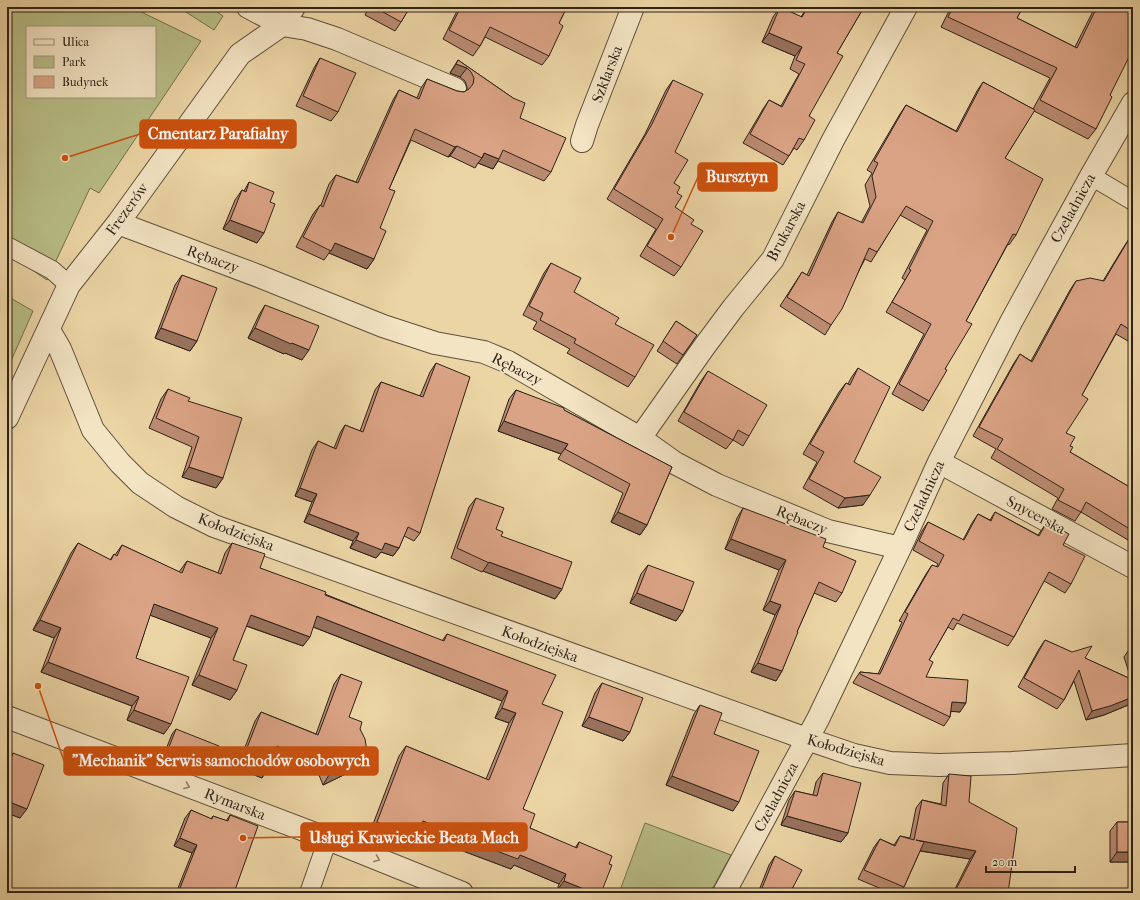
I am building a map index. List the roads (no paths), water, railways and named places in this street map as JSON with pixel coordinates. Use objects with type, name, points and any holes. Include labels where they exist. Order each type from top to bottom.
[{"type":"street","points":[[248,7],[282,25],[307,29],[337,39],[455,89]]},
{"type":"street","name":"Frezerów","points":[[7,418],[69,284],[118,223],[240,54],[282,25],[294,7]]},
{"type":"street","name":"Szklarska","points":[[582,141],[633,7]]},
{"type":"street","name":"Brukarska","points":[[640,438],[733,308],[773,259],[833,140],[906,7]]},
{"type":"street","name":"Czeladnicza","points":[[724,893],[818,719],[900,548],[939,462],[1011,322],[1133,103]]},
{"type":"street","name":"Rębaczy","points":[[118,223],[262,277],[382,326],[435,343],[484,352],[508,362],[640,438],[675,463],[717,485],[828,531],[900,548]]},
{"type":"street","name":"Kołodziejska","points":[[48,330],[60,349],[93,430],[120,463],[140,483],[176,507],[214,526],[854,755],[890,763],[939,765],[1012,763],[1133,755]]},
{"type":"street","name":"Snycerska","points":[[939,462],[1133,567]]},
{"type":"street","name":"Rymarska","points":[[7,717],[328,839],[462,893]]},
{"type":"lane","points":[[1091,176],[1133,201]]},
{"type":"lane","points":[[7,246],[52,270],[69,284]]},
{"type":"lane","points":[[309,893],[328,839]]},
{"type":"place","name":"Cmentarz Parafialny","points":[[65,158]]},
{"type":"place","name":"Bursztyn","points":[[671,237]]},
{"type":"place","name":"\"Mechanik\" Serwis samochodów osobowych","points":[[38,686]]},
{"type":"place","name":"Usługi Krawieckie Beata Mach","points":[[243,838]]}]
